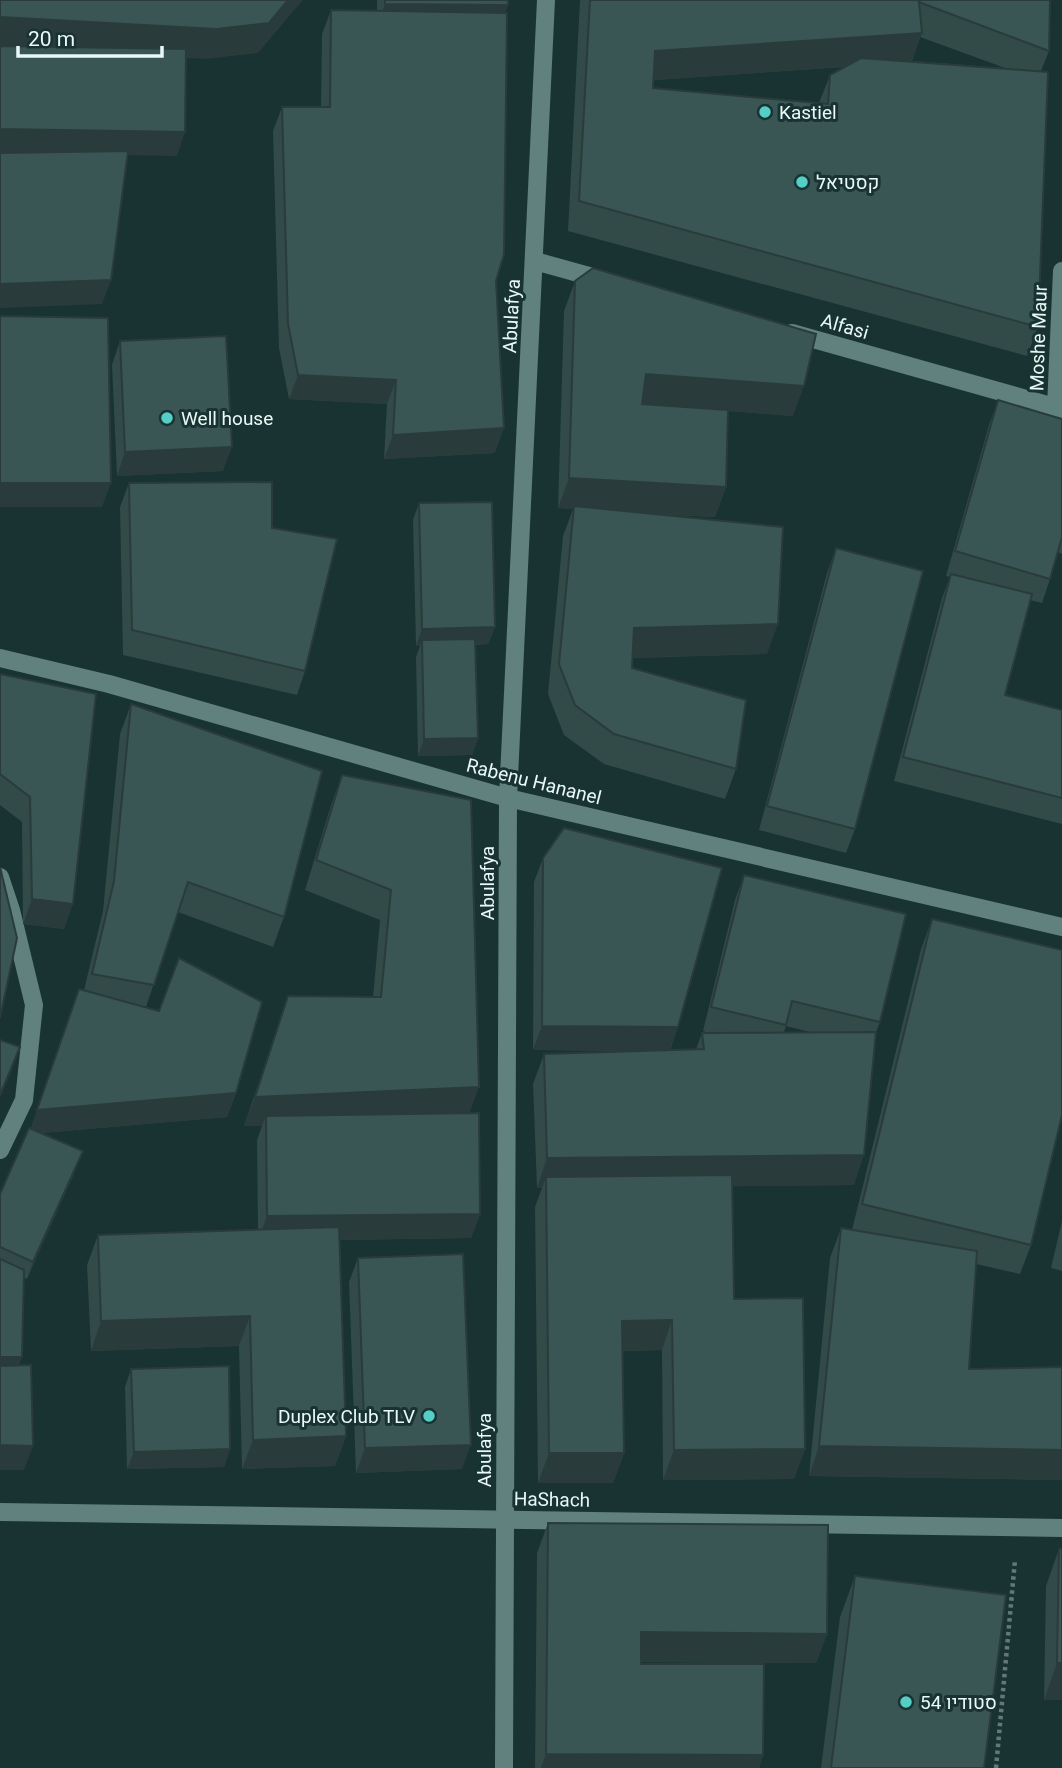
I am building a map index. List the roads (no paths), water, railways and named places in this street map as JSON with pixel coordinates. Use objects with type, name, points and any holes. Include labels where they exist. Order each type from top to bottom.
[{"type":"street","name":"Abulafya","points":[[504,1768],[508,798],[546,0]]},
{"type":"street","points":[[535,261],[629,288]]},
{"type":"street","name":"Moshe Maur","points":[[1059,408],[1062,271]]},
{"type":"street","name":"Alfasi","points":[[776,329],[1059,408]]},
{"type":"street","name":"Rabenu Hananel","points":[[0,658],[109,684],[508,798],[1062,927]]},
{"type":"street","points":[[0,877],[11,910],[34,1005],[24,1100],[0,1150]]},
{"type":"street","name":"HaShach","points":[[0,1512],[1062,1528]]},
{"type":"place","name":"Kastiel","points":[[765,112]]},
{"type":"place","name":"קסטיאל","points":[[802,182]]},
{"type":"place","name":"Well house","points":[[167,418]]},
{"type":"place","name":"Duplex Club TLV","points":[[429,1416]]},
{"type":"place","name":"סטודיו 54","points":[[906,1702]]}]
